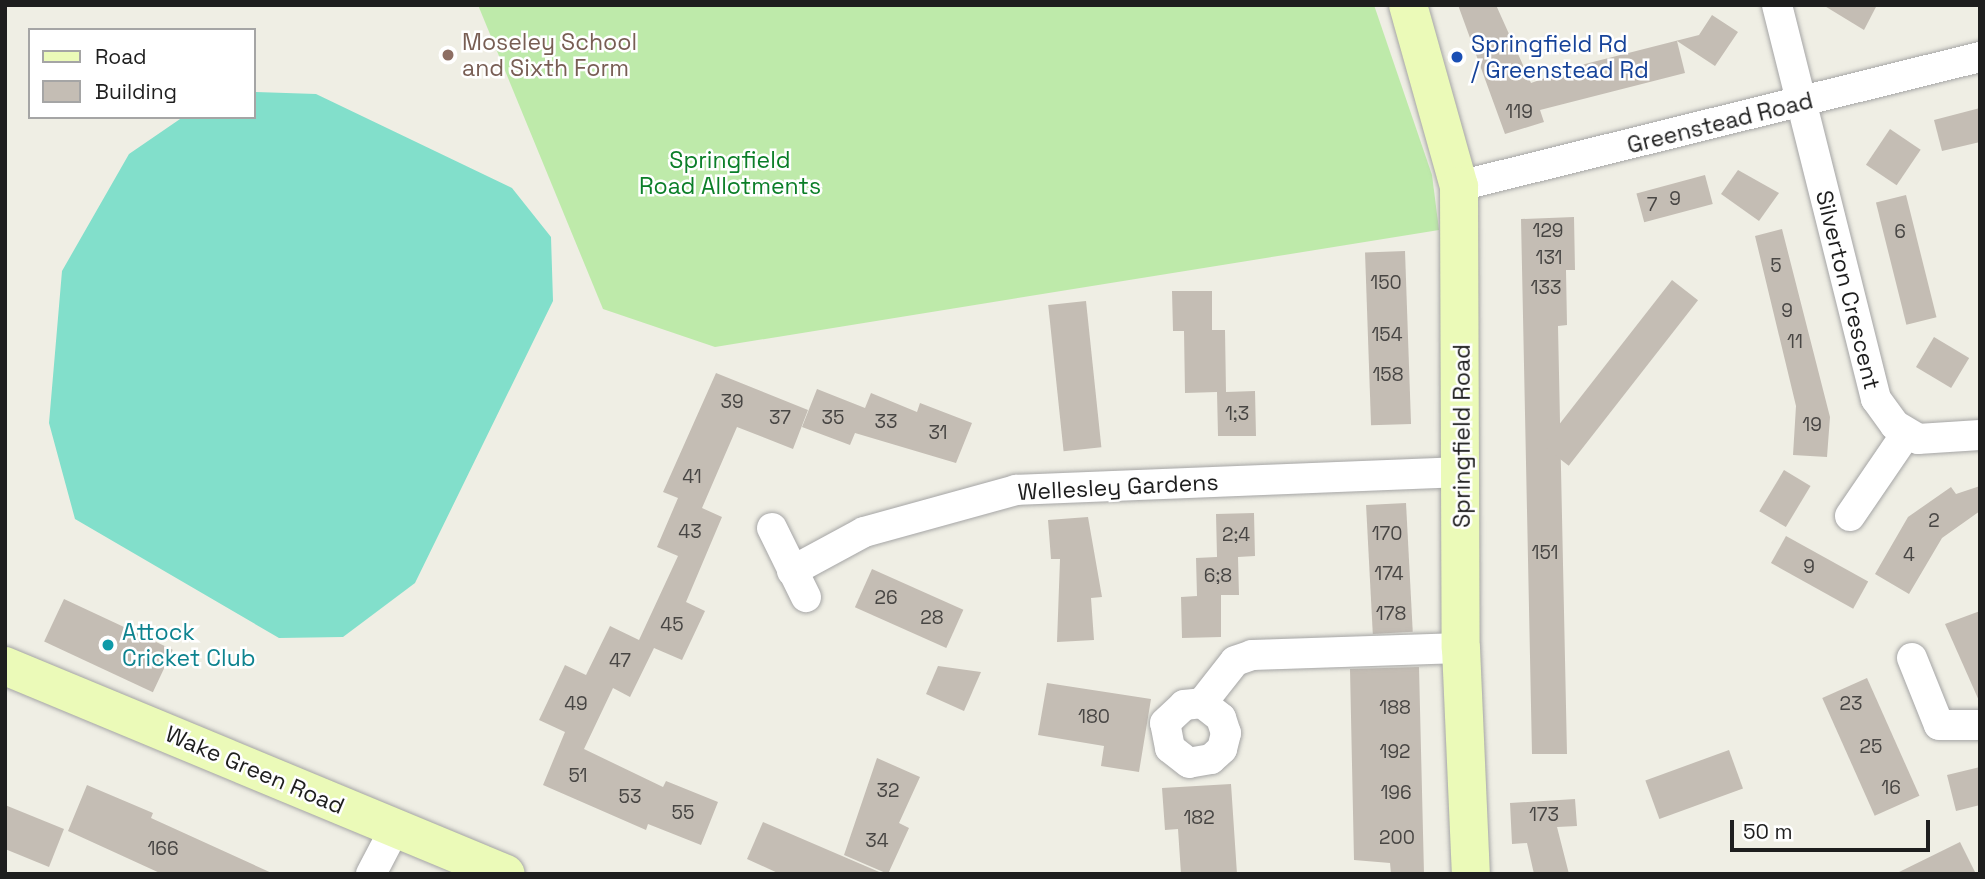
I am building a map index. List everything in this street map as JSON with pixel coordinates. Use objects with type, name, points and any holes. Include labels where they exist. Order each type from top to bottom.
[{"type":"street","name":"Springfield Road","points":[[1408,5],[1459,186],[1461,648],[1471,874]]},
{"type":"street","name":"Silverton Crescent","points":[[1777,5],[1876,399],[1906,434]]},
{"type":"street","name":"Greenstead Road","points":[[1459,186],[1801,104],[1980,57]]},
{"type":"street","points":[[1850,516],[1906,434],[1946,441],[1980,435]]},
{"type":"street","name":"Wellesley Gardens","points":[[772,528],[799,584],[864,532],[1016,490],[1460,472]]},
{"type":"street","points":[[1202,703],[1227,665],[1252,655],[1461,648]]},
{"type":"street","points":[[1912,658],[1939,725],[1980,725]]},
{"type":"street","name":"Wake Green Road","points":[[5,666],[506,874]]},
{"type":"street","points":[[371,874],[395,828]]},
{"type":"green space","name":"Springfield Road Allotments","points":[[478,5],[1374,5],[1432,175],[1439,230],[715,347],[603,309]]},
{"type":"shaded area","points":[[256,92],[316,94],[512,188],[551,237],[553,301],[415,583],[343,637],[279,638],[75,519],[49,423],[62,271],[129,154],[180,119],[256,119]]},
{"type":"building","points":[[1458,5],[1496,5],[1531,83],[1585,64],[1699,35],[1712,15],[1738,32],[1715,66],[1677,41],[1685,73],[1540,110],[1544,122],[1505,134]]},
{"type":"building","points":[[1823,5],[1877,5],[1864,30]]},
{"type":"building","points":[[1980,108],[1980,142],[1942,151],[1934,120]]},
{"type":"building","points":[[1890,129],[1921,150],[1897,185],[1866,165]]},
{"type":"building","points":[[1738,170],[1779,193],[1759,221],[1721,194]]},
{"type":"building","points":[[1705,175],[1713,204],[1644,222],[1636,193]]},
{"type":"building","points":[[1906,195],[1936,317],[1906,325],[1876,202]]},
{"type":"building","points":[[1574,217],[1575,270],[1566,270],[1567,325],[1558,326],[1567,754],[1532,754],[1521,219]]},
{"type":"building","points":[[1782,229],[1830,417],[1827,457],[1793,455],[1796,406],[1755,236]]},
{"type":"building","points":[[1405,251],[1411,424],[1371,425],[1365,252]]},
{"type":"building","points":[[1672,280],[1698,300],[1569,466],[1543,445]]},
{"type":"building","points":[[1172,291],[1212,291],[1212,330],[1225,330],[1226,392],[1255,391],[1256,436],[1218,436],[1217,392],[1185,393],[1184,331],[1173,331]]},
{"type":"building","points":[[1086,301],[1101,447],[1064,451],[1048,305]]},
{"type":"building","points":[[1934,337],[1969,358],[1951,388],[1916,367]]},
{"type":"building","points":[[716,373],[808,410],[793,449],[737,427],[702,508],[722,517],[686,602],[705,611],[682,660],[654,648],[630,697],[613,688],[584,749],[663,787],[666,781],[718,802],[701,845],[648,824],[646,830],[543,785],[565,732],[539,720],[565,665],[586,675],[610,626],[639,640],[678,556],[657,547],[678,498],[663,492]]},
{"type":"building","points":[[817,389],[865,408],[871,393],[917,412],[920,403],[972,423],[956,463],[855,433],[850,445],[802,427]]},
{"type":"building","points":[[1784,470],[1811,486],[1786,527],[1759,511]]},
{"type":"building","points":[[1980,486],[1980,511],[1942,538],[1909,594],[1875,574],[1908,517],[1951,487],[1956,494]]},
{"type":"building","points":[[1406,503],[1413,632],[1373,634],[1366,505]]},
{"type":"building","points":[[1254,513],[1255,556],[1238,557],[1239,595],[1221,595],[1221,637],[1182,638],[1181,597],[1197,596],[1196,558],[1217,557],[1216,514]]},
{"type":"building","points":[[1088,517],[1102,597],[1091,598],[1094,640],[1057,642],[1060,559],[1051,559],[1048,520]]},
{"type":"building","points":[[1786,536],[1868,582],[1853,609],[1771,563]]},
{"type":"building","points":[[872,569],[963,610],[946,648],[855,607]]},
{"type":"building","name":"Attock Cricket Club","points":[[64,599],[173,650],[153,692],[44,642]]},
{"type":"building","points":[[1980,611],[1980,703],[1945,624]]},
{"type":"building","points":[[938,666],[981,672],[964,711],[926,694]]},
{"type":"building","points":[[1419,667],[1424,874],[1391,874],[1390,863],[1354,860],[1350,669]]},
{"type":"building","points":[[1867,678],[1919,796],[1875,816],[1822,698]]},
{"type":"building","points":[[1047,683],[1151,699],[1139,772],[1101,766],[1104,746],[1038,735]]},
{"type":"building","points":[[1729,750],[1743,789],[1659,819],[1645,780]]},
{"type":"building","points":[[877,758],[920,777],[899,823],[909,828],[888,874],[844,855]]},
{"type":"building","points":[[1980,767],[1980,805],[1956,811],[1947,775]]},
{"type":"building","points":[[1231,784],[1237,874],[1181,874],[1178,829],[1165,830],[1162,788]]},
{"type":"building","points":[[87,785],[153,813],[151,818],[274,874],[162,874],[68,831]]},
{"type":"building","points":[[1575,799],[1577,826],[1557,827],[1569,874],[1534,874],[1527,843],[1512,844],[1510,803]]},
{"type":"building","points":[[5,805],[64,829],[49,867],[5,849]]},
{"type":"building","points":[[763,822],[884,874],[780,874],[747,859]]},
{"type":"building","points":[[1960,842],[1976,874],[1895,874]]},
{"type":"place","name":"Moseley School and Sixth Form","points":[[448,55]]},
{"type":"place","name":"Springfield Rd / Greenstead Rd","points":[[1457,57]]},
{"type":"place","name":"Attock Cricket Club","points":[[108,645]]}]
